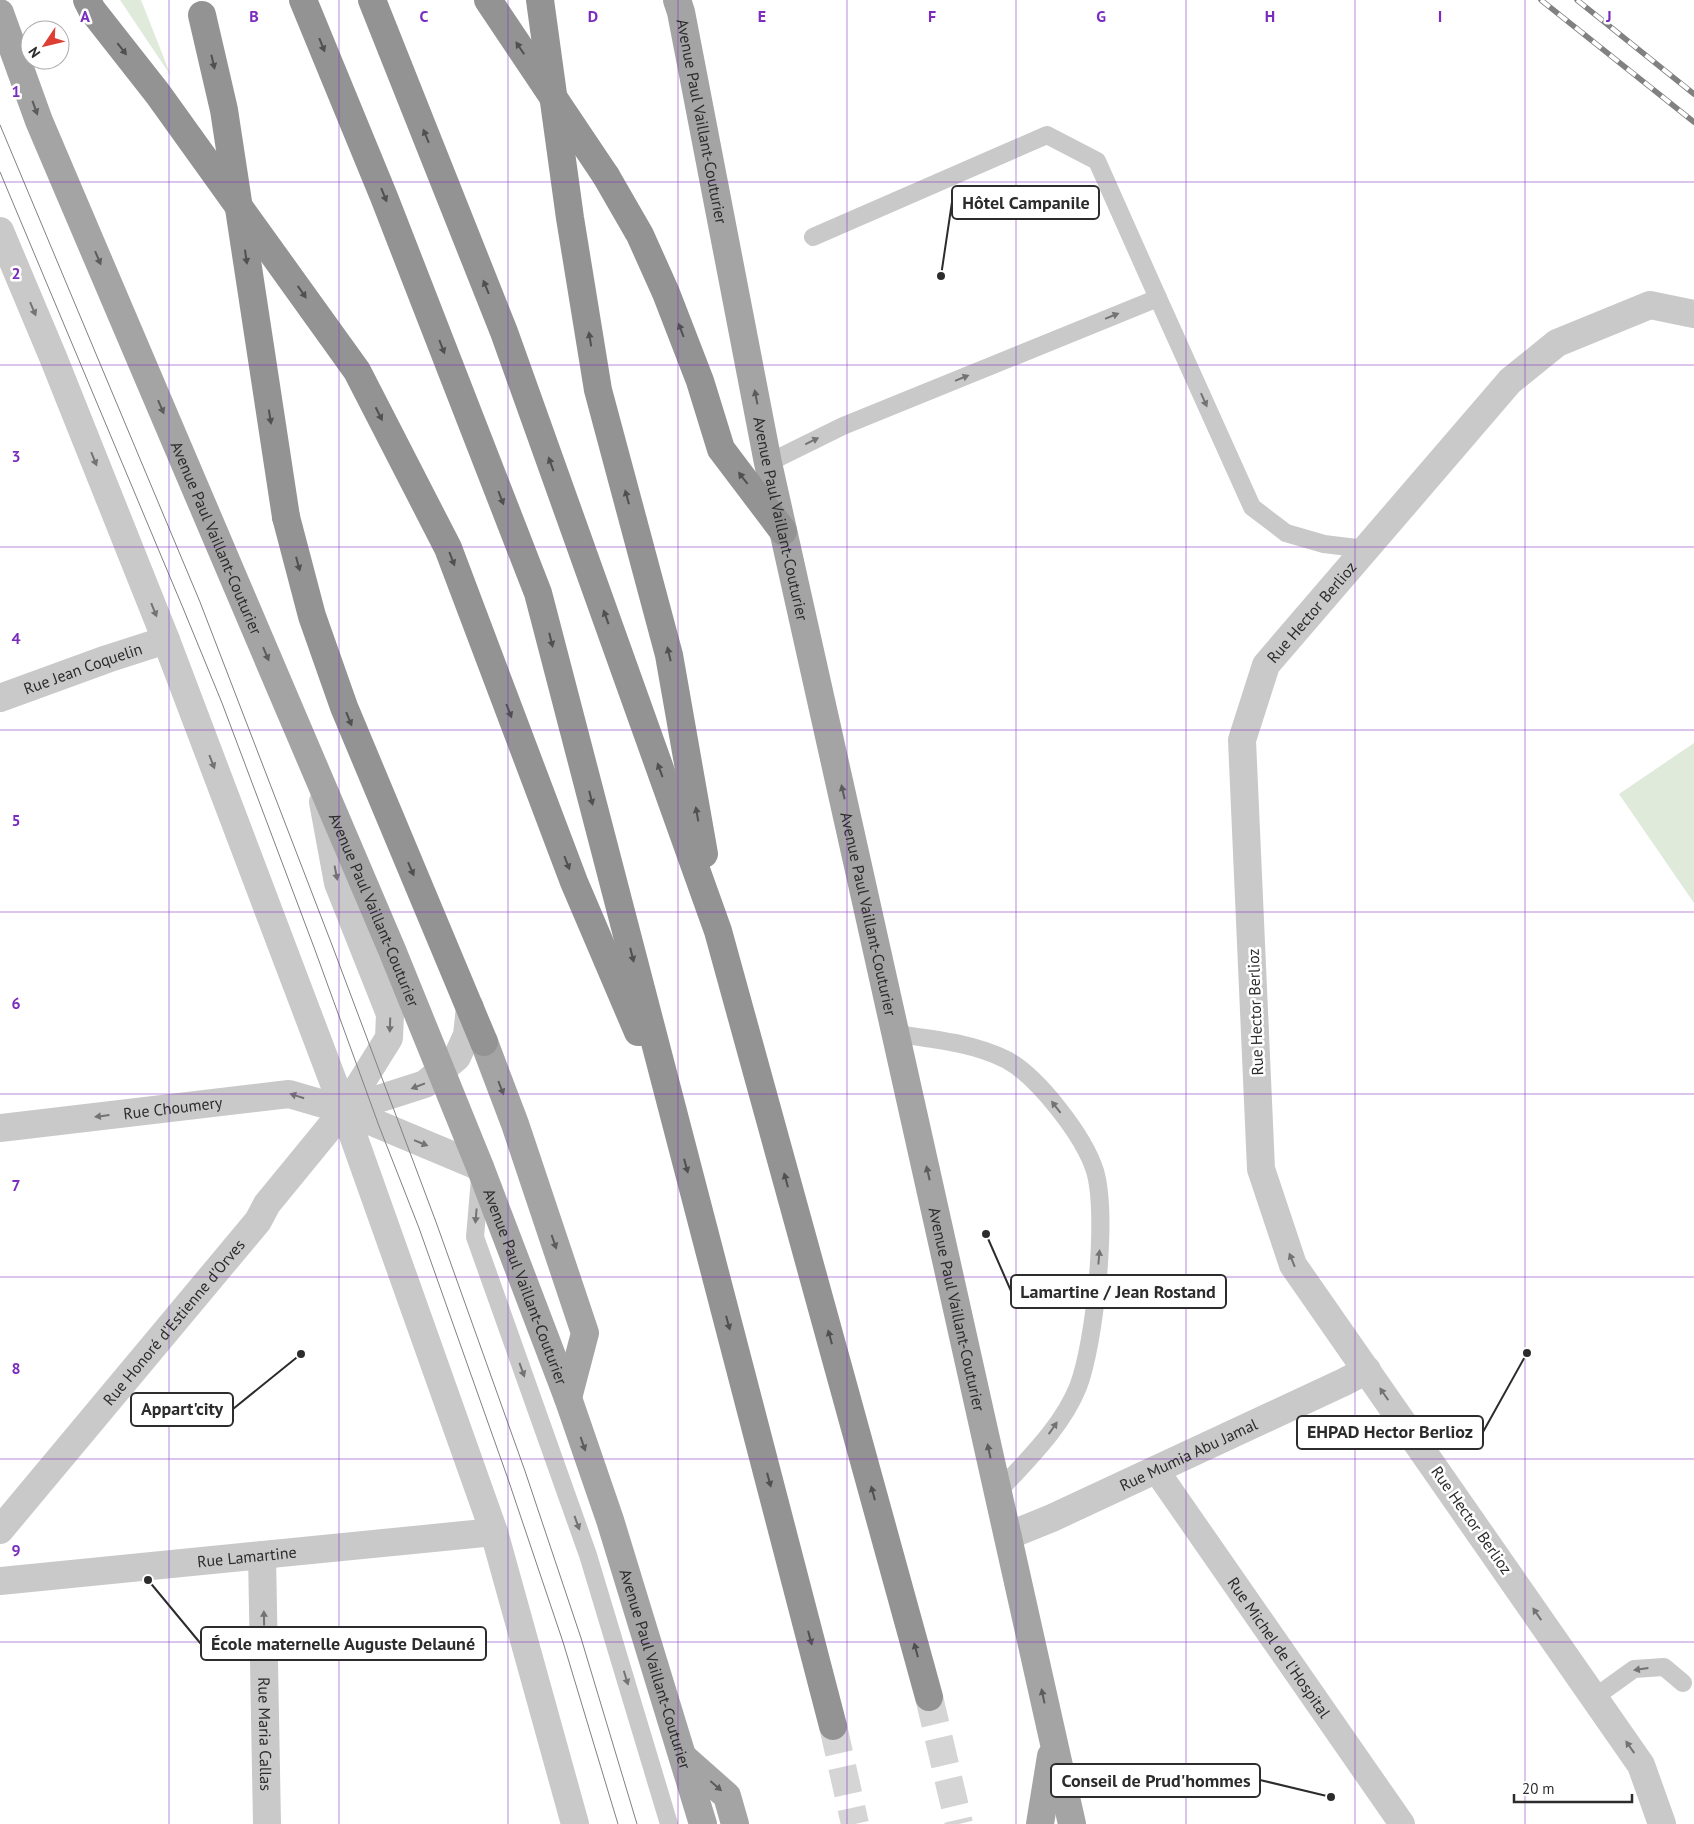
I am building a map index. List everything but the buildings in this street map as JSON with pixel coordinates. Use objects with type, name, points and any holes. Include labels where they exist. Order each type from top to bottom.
[{"type":"highway","points":[[87,0],[92,10],[199,150],[357,370],[448,548],[574,882],[674,1119]]},
{"type":"highway","points":[[304,0],[388,206],[538,593],[833,1726]]},
{"type":"highway","points":[[372,0],[504,332],[718,931],[929,1697]]},
{"type":"highway","points":[[488,0],[606,176],[640,236],[666,293],[700,381],[720,449],[783,531]]},
{"type":"highway","points":[[540,0],[570,218],[598,390],[669,655],[718,931]]},
{"type":"highway","points":[[200,7],[224,110],[286,517],[312,616],[344,707],[484,1042]]},
{"type":"main road","name":"Avenue Paul Vaillant-Couturier","points":[[677,0],[768,463],[1072,1824]]},
{"type":"main road","name":"Avenue Paul Vaillant-Couturier","points":[[0,13],[39,121],[318,774],[442,1070],[480,1167],[568,1398],[610,1520],[703,1824]]},
{"type":"main road","points":[[484,1042],[515,1124],[585,1334],[568,1398]]},
{"type":"main road","points":[[1040,1824],[1053,1743]]},
{"type":"main road","points":[[683,1757],[727,1796],[735,1824]]},
{"type":"street","points":[[0,232],[53,357],[166,640],[344,1110],[494,1532],[575,1824]]},
{"type":"street","name":"Rue Hector Berlioz","points":[[1662,1824],[1641,1764],[1294,1265],[1261,1169],[1242,740],[1266,665],[1510,381],[1557,343],[1650,306],[1694,314]]},
{"type":"street","name":"Rue Jean Coquelin","points":[[0,698],[107,659],[166,640]]},
{"type":"street","name":"Rue Honoré d'Estienne d'Orves","points":[[0,1530],[258,1221],[267,1204],[344,1110],[389,1038],[390,1014],[338,883],[318,774]]},
{"type":"street","points":[[344,1110],[425,1084],[457,1057],[467,1034],[470,1007]]},
{"type":"street","name":"Rue Choumery","points":[[0,1128],[289,1094],[344,1110],[480,1167]]},
{"type":"street","name":"Rue Mumia Abu Jamal","points":[[1008,1536],[1156,1470],[1367,1370]]},
{"type":"street","name":"Rue Michel de l'Hospital","points":[[1156,1470],[1402,1824]]},
{"type":"street","name":"Rue Lamartine","points":[[0,1581],[494,1532]]},
{"type":"street","name":"Rue Maria Callas","points":[[262,1555],[267,1824]]},
{"type":"lane","points":[[813,237],[1047,135],[1097,161],[1252,507],[1286,533],[1324,544],[1365,549]]},
{"type":"lane","points":[[768,463],[843,426],[1158,298]]},
{"type":"lane","points":[[897,1034],[956,1042],[1006,1059],[1023,1070],[1046,1095],[1074,1131],[1087,1152],[1095,1171],[1100,1199],[1100,1245],[1086,1359],[1078,1387],[1050,1432],[998,1492]]},
{"type":"lane","points":[[480,1167],[475,1238],[588,1555],[669,1824]]},
{"type":"lane","points":[[1595,1697],[1634,1669],[1664,1667],[1683,1683]]},
{"type":"green space","points":[[120,0],[141,0],[171,76]]},
{"type":"green space","points":[[1694,743],[1694,903],[1619,794]]},
{"type":"tunnel","points":[[929,1697],[959,1824]]},
{"type":"tunnel","points":[[833,1726],[855,1824]]},
{"type":"tram line","points":[[0,125],[200,602],[436,1222],[525,1471],[581,1638],[637,1824]]},
{"type":"tram line","points":[[0,172],[222,703],[379,1126],[419,1228],[508,1479],[563,1642],[618,1824]]},
{"type":"railway","points":[[1541,0],[1694,122]]},
{"type":"railway","points":[[1577,0],[1694,94]]},
{"type":"place","name":"Hôtel Campanile","points":[[941,276]]},
{"type":"place","name":"Lamartine / Jean Rostand","points":[[986,1234]]},
{"type":"place","name":"EHPAD Hector Berlioz","points":[[1527,1353]]},
{"type":"place","name":"Appart'city","points":[[301,1354]]},
{"type":"place","name":"École maternelle Auguste Delauné","points":[[148,1580]]},
{"type":"place","name":"Conseil de Prud'hommes","points":[[1331,1797]]}]
